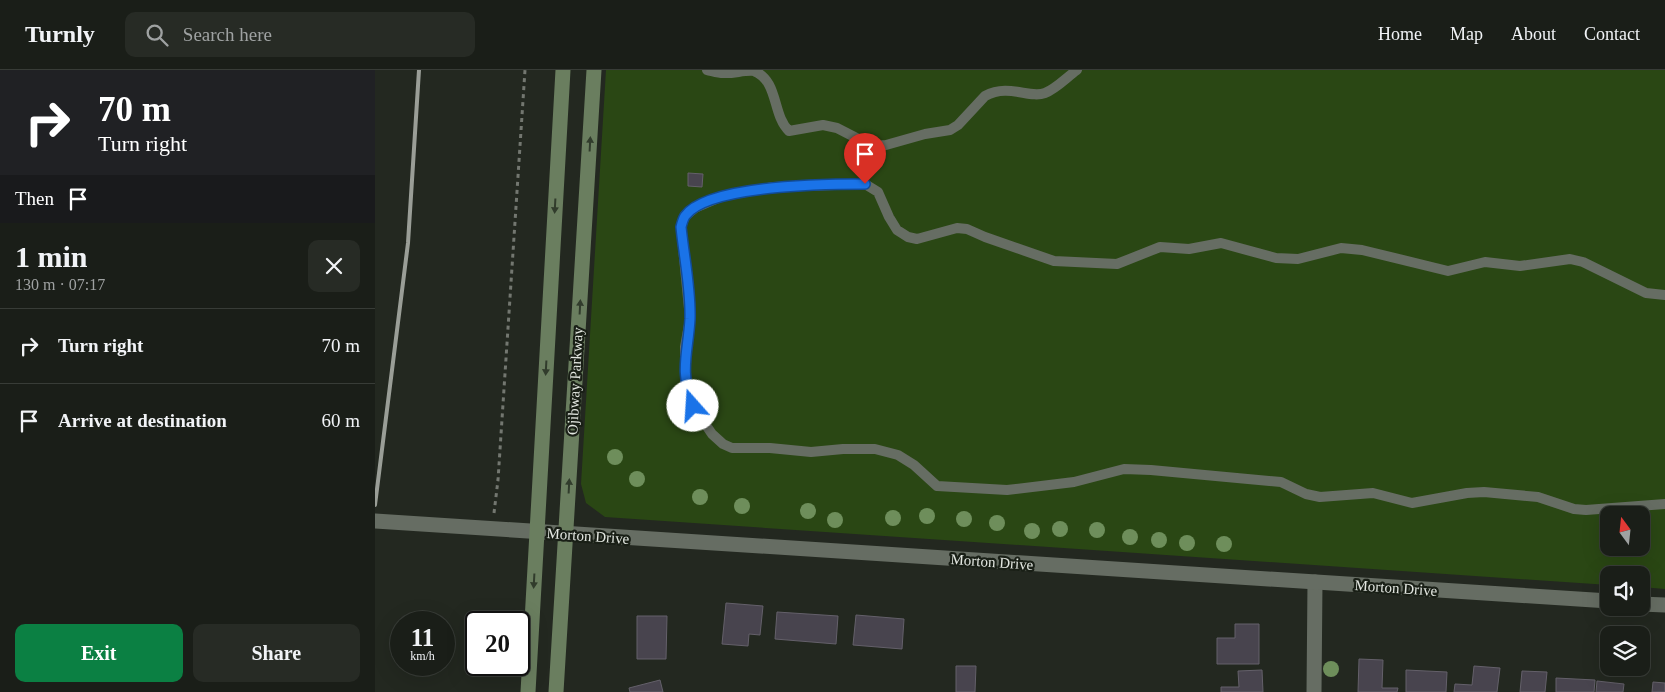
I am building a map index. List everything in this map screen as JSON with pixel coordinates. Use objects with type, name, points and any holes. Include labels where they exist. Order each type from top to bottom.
[{"type":"main road","name":"Ojibway Parkway","points":[[527,692],[563,70]]},
{"type":"main road","name":"Ojibway Parkway","points":[[555,692],[594,70]]},
{"type":"street","name":"Morton Drive","points":[[375,521],[566,535],[1600,600]]},
{"type":"street","points":[[1313,692],[1315,582]]},
{"type":"street","points":[[1650,604],[1665,605]]},
{"type":"lane","points":[[707,70],[722,73],[753,71],[765,79],[773,91],[782,121],[789,130],[823,126],[837,128],[872,146],[895,144],[925,134],[950,130],[958,125],[990,93],[1012,89],[1038,94],[1047,93],[1077,70]]},
{"type":"lane","points":[[1665,295],[1646,293],[1583,262],[1569,259],[1520,266],[1485,262],[1448,271],[1362,250],[1341,248],[1298,259],[1276,258],[1221,243],[1189,249],[1160,247],[1117,264],[1054,261],[967,229],[957,228],[917,239],[908,237],[897,230],[889,217],[879,192],[865,184],[773,187],[723,196],[695,208],[685,216],[681,227],[690,319],[685,348],[685,380],[693,406],[711,434],[723,444],[732,448],[770,448],[811,452],[843,449],[875,450],[898,455],[914,465],[937,486],[985,489],[1007,490],[1074,482],[1124,469],[1281,482],[1306,494],[1320,497],[1373,492],[1412,503],[1467,493],[1484,492],[1538,497],[1586,510],[1665,504]]},
{"type":"path","points":[[492,529],[499,470],[525,70]]},
{"type":"green space","points":[[606,70],[1665,70],[1665,589],[1650,588],[1650,566],[1600,566],[1600,584],[605,517],[586,503],[581,484]]},
{"type":"building","points":[[688,173],[703,174],[702,187],[688,186]]},
{"type":"building","points":[[726,603],[763,606],[760,635],[749,634],[748,646],[722,644]]},
{"type":"building","points":[[777,612],[838,616],[836,644],[775,639]]},
{"type":"building","points":[[856,615],[904,619],[902,649],[853,645]]},
{"type":"building","points":[[637,616],[667,616],[666,659],[637,659]]},
{"type":"building","points":[[1235,624],[1259,624],[1259,664],[1217,664],[1217,638],[1235,638]]},
{"type":"building","points":[[1359,659],[1383,660],[1382,688],[1398,688],[1397,692],[1358,692]]},
{"type":"building","points":[[956,666],[976,666],[975,692],[956,692]]},
{"type":"building","points":[[1474,666],[1500,668],[1497,692],[1454,692],[1455,684],[1472,685]]},
{"type":"building","points":[[1262,670],[1263,692],[1221,692],[1221,687],[1239,687],[1238,671]]},
{"type":"building","points":[[1406,670],[1447,672],[1446,692],[1406,692]]},
{"type":"building","points":[[1522,671],[1547,672],[1545,692],[1520,692]]},
{"type":"building","points":[[1556,678],[1595,680],[1594,692],[1556,692]]},
{"type":"building","points":[[660,680],[663,692],[630,692],[629,688]]},
{"type":"building","points":[[1597,681],[1624,684],[1623,692],[1596,692]]},
{"type":"building","points":[[1653,682],[1665,683],[1665,692],[1652,692]]},
{"type":"railway","points":[[375,505],[408,243],[419,70]]},
{"type":"route","points":[[693,406],[685,380],[685,348],[690,319],[681,227],[685,216],[695,208],[723,196],[748,191],[773,187],[865,184]]}]
